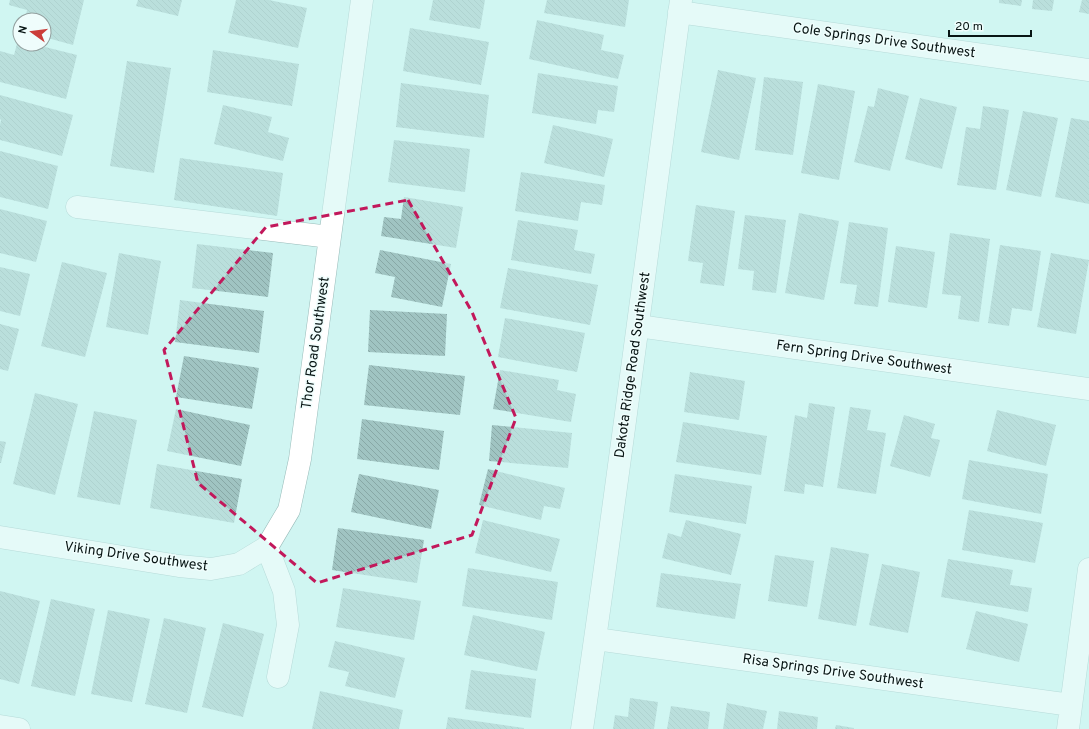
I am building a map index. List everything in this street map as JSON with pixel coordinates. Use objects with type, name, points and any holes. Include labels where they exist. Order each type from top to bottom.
[{"type":"street","name":"Thor Road Southwest","points":[[267,547],[289,510],[300,459],[362,0]]},
{"type":"street","name":"Cole Springs Drive Southwest","points":[[680,6],[1089,70]]},
{"type":"street","name":"Dakota Ridge Road Southwest","points":[[582,729],[596,639],[680,6]]},
{"type":"street","points":[[77,207],[330,237]]},
{"type":"street","name":"Fern Spring Drive Southwest","points":[[638,326],[1089,390]]},
{"type":"street","name":"Viking Drive Southwest","points":[[0,537],[179,566],[211,569],[239,564],[267,547]]},
{"type":"street","points":[[267,547],[284,591],[288,625],[278,677]]},
{"type":"street","points":[[1068,729],[1089,569]]},
{"type":"street","name":"Risa Springs Drive Southwest","points":[[596,639],[1071,705]]},
{"type":"street","points":[[0,726],[19,729]]},
{"type":"highlighted area","points":[[408,200],[472,312],[516,418],[472,535],[317,583],[198,483],[164,350],[266,227]]},
{"type":"building","points":[[10,0],[84,0],[73,45],[52,39],[52,12],[27,12],[27,10],[9,5]]},
{"type":"building","points":[[138,0],[182,0],[178,16],[136,6]]},
{"type":"building","points":[[236,0],[269,0],[307,8],[298,48],[228,33]]},
{"type":"building","points":[[433,0],[485,0],[480,29],[429,20]]},
{"type":"building","points":[[547,0],[629,0],[625,27],[544,13]]},
{"type":"building","points":[[999,0],[1022,0],[1021,6],[999,3]]},
{"type":"building","points":[[1033,0],[1054,0],[1052,11],[1032,9]]},
{"type":"building","points":[[1082,0],[1089,0],[1089,14],[1079,12]]},
{"type":"building","points":[[537,20],[604,35],[601,50],[624,55],[618,79],[529,59]]},
{"type":"building","points":[[410,28],[489,42],[481,85],[403,71]]},
{"type":"building","points":[[52,49],[77,55],[66,99],[0,82],[0,51],[14,55],[15,52],[52,52]]},
{"type":"building","points":[[213,50],[299,64],[292,106],[207,92]]},
{"type":"building","points":[[127,61],[171,68],[154,173],[110,166]]},
{"type":"building","points":[[718,70],[756,78],[739,160],[701,152]]},
{"type":"building","points":[[538,73],[618,86],[614,112],[598,110],[596,124],[532,113]]},
{"type":"building","points":[[764,77],[803,82],[793,155],[755,150]]},
{"type":"building","points":[[401,83],[489,95],[484,138],[396,127]]},
{"type":"building","points":[[818,84],[855,91],[839,180],[801,173]]},
{"type":"building","points":[[878,88],[909,96],[890,171],[854,162],[868,106],[874,107]]},
{"type":"building","points":[[0,95],[73,115],[62,156],[0,140]]},
{"type":"building","points":[[920,98],[957,107],[942,169],[905,159]]},
{"type":"building","points":[[223,105],[272,117],[268,132],[289,138],[283,161],[214,144]]},
{"type":"building","points":[[983,106],[1009,110],[996,190],[957,185],[966,127],[980,129]]},
{"type":"building","points":[[1023,111],[1058,118],[1041,197],[1006,190]]},
{"type":"building","points":[[1071,118],[1089,121],[1089,204],[1055,197]]},
{"type":"building","points":[[553,125],[613,139],[604,177],[544,163]]},
{"type":"building","points":[[394,140],[470,149],[465,192],[388,182]]},
{"type":"building","points":[[0,151],[58,166],[48,209],[0,197]]},
{"type":"building","points":[[180,158],[283,173],[277,216],[174,200]]},
{"type":"building","points":[[521,172],[605,185],[602,205],[581,202],[578,221],[515,211]]},
{"type":"building","points":[[404,197],[463,207],[456,248],[381,236],[384,217],[401,219]]},
{"type":"building","points":[[696,205],[735,211],[724,286],[700,283],[703,263],[688,261]]},
{"type":"building","points":[[0,209],[47,221],[36,262],[0,253]]},
{"type":"building","points":[[799,213],[839,221],[824,300],[785,293]]},
{"type":"building","points":[[745,215],[786,220],[776,293],[752,290],[754,271],[738,269]]},
{"type":"building","points":[[518,220],[578,230],[574,250],[595,254],[591,274],[511,260]]},
{"type":"building","points":[[849,222],[888,228],[878,307],[854,304],[857,285],[840,283]]},
{"type":"building","points":[[950,233],[990,239],[979,322],[958,319],[961,296],[942,294]]},
{"type":"building","points":[[197,244],[273,253],[268,297],[192,288]]},
{"type":"building","points":[[1000,245],[1041,251],[1032,311],[1012,308],[1009,326],[988,323]]},
{"type":"building","points":[[896,246],[935,252],[927,308],[888,302]]},
{"type":"building","points":[[380,250],[451,264],[442,307],[391,297],[395,277],[375,273]]},
{"type":"building","points":[[119,253],[161,261],[148,335],[106,327]]},
{"type":"building","points":[[1051,253],[1089,260],[1076,334],[1037,327]]},
{"type":"building","points":[[62,262],[107,273],[85,357],[41,346]]},
{"type":"building","points":[[0,267],[30,274],[20,316],[0,311]]},
{"type":"building","points":[[508,268],[598,285],[590,325],[500,308]]},
{"type":"building","points":[[180,300],[264,311],[259,353],[175,342]]},
{"type":"building","points":[[370,310],[447,314],[445,356],[368,352]]},
{"type":"building","points":[[505,318],[585,333],[577,372],[498,357]]},
{"type":"building","points":[[0,324],[19,329],[8,371],[0,369]]},
{"type":"building","points":[[184,356],[259,368],[252,409],[176,397]]},
{"type":"building","points":[[369,365],[465,376],[460,415],[364,405]]},
{"type":"building","points":[[500,370],[559,380],[557,390],[576,394],[571,422],[493,409]]},
{"type":"building","points":[[690,372],[745,381],[739,420],[684,412]]},
{"type":"building","points":[[35,393],[78,404],[55,495],[13,484]]},
{"type":"building","points":[[809,403],[835,407],[823,487],[805,484],[804,494],[784,491],[795,415],[807,418]]},
{"type":"building","points":[[850,407],[871,410],[867,430],[886,433],[876,494],[837,488]]},
{"type":"building","points":[[176,409],[250,425],[241,466],[167,451]]},
{"type":"building","points":[[997,410],[1056,425],[1046,466],[987,451]]},
{"type":"building","points":[[94,411],[137,420],[120,505],[77,497]]},
{"type":"building","points":[[904,415],[935,424],[931,438],[940,440],[930,477],[890,466]]},
{"type":"building","points":[[362,419],[444,431],[439,470],[357,459]]},
{"type":"building","points":[[683,422],[767,436],[761,475],[676,462]]},
{"type":"building","points":[[492,425],[572,433],[568,468],[489,461]]},
{"type":"building","points":[[0,441],[6,442],[1,463],[0,463]]},
{"type":"building","points":[[969,460],[1048,474],[1041,514],[962,499]]},
{"type":"building","points":[[157,464],[242,479],[234,523],[150,508]]},
{"type":"building","points":[[488,469],[565,488],[560,509],[544,506],[541,520],[479,505]]},
{"type":"building","points":[[359,474],[439,490],[431,529],[351,512]]},
{"type":"building","points":[[675,474],[752,486],[746,524],[669,512]]},
{"type":"building","points":[[969,510],[1043,523],[1035,563],[962,550]]},
{"type":"building","points":[[483,520],[560,539],[551,572],[475,553]]},
{"type":"building","points":[[686,520],[741,534],[731,575],[662,558],[668,533],[681,537]]},
{"type":"building","points":[[338,528],[424,540],[417,583],[332,570]]},
{"type":"building","points":[[831,547],[869,554],[856,626],[818,619]]},
{"type":"building","points":[[775,555],[814,561],[807,607],[768,601]]},
{"type":"building","points":[[948,559],[1013,570],[1010,585],[1032,588],[1028,612],[941,597]]},
{"type":"building","points":[[882,564],[920,572],[908,633],[869,625]]},
{"type":"building","points":[[468,568],[558,582],[552,620],[462,606]]},
{"type":"building","points":[[661,573],[741,584],[735,619],[656,607]]},
{"type":"building","points":[[343,588],[421,601],[414,640],[336,627]]},
{"type":"building","points":[[0,591],[40,601],[19,684],[0,679]]},
{"type":"building","points":[[51,599],[95,609],[75,696],[31,686]]},
{"type":"building","points":[[108,610],[150,619],[132,702],[91,694]]},
{"type":"building","points":[[976,611],[1028,624],[1019,662],[966,649]]},
{"type":"building","points":[[473,615],[545,632],[537,671],[464,655]]},
{"type":"building","points":[[164,618],[206,628],[187,713],[145,704]]},
{"type":"building","points":[[223,623],[264,634],[243,717],[202,707]]},
{"type":"building","points":[[335,641],[405,658],[395,698],[345,686],[349,672],[328,667]]},
{"type":"building","points":[[471,670],[536,679],[531,718],[465,709]]},
{"type":"building","points":[[320,691],[403,710],[399,729],[312,729]]},
{"type":"building","points":[[630,698],[658,702],[654,729],[613,729],[615,715],[628,717]]},
{"type":"building","points":[[727,703],[767,711],[763,729],[723,729]]},
{"type":"building","points":[[671,706],[710,712],[708,729],[667,729]]},
{"type":"building","points":[[779,711],[818,717],[817,729],[777,729]]},
{"type":"building","points":[[448,717],[524,728],[524,729],[446,729]]},
{"type":"building","points":[[836,725],[854,728],[854,729],[835,729]]}]
